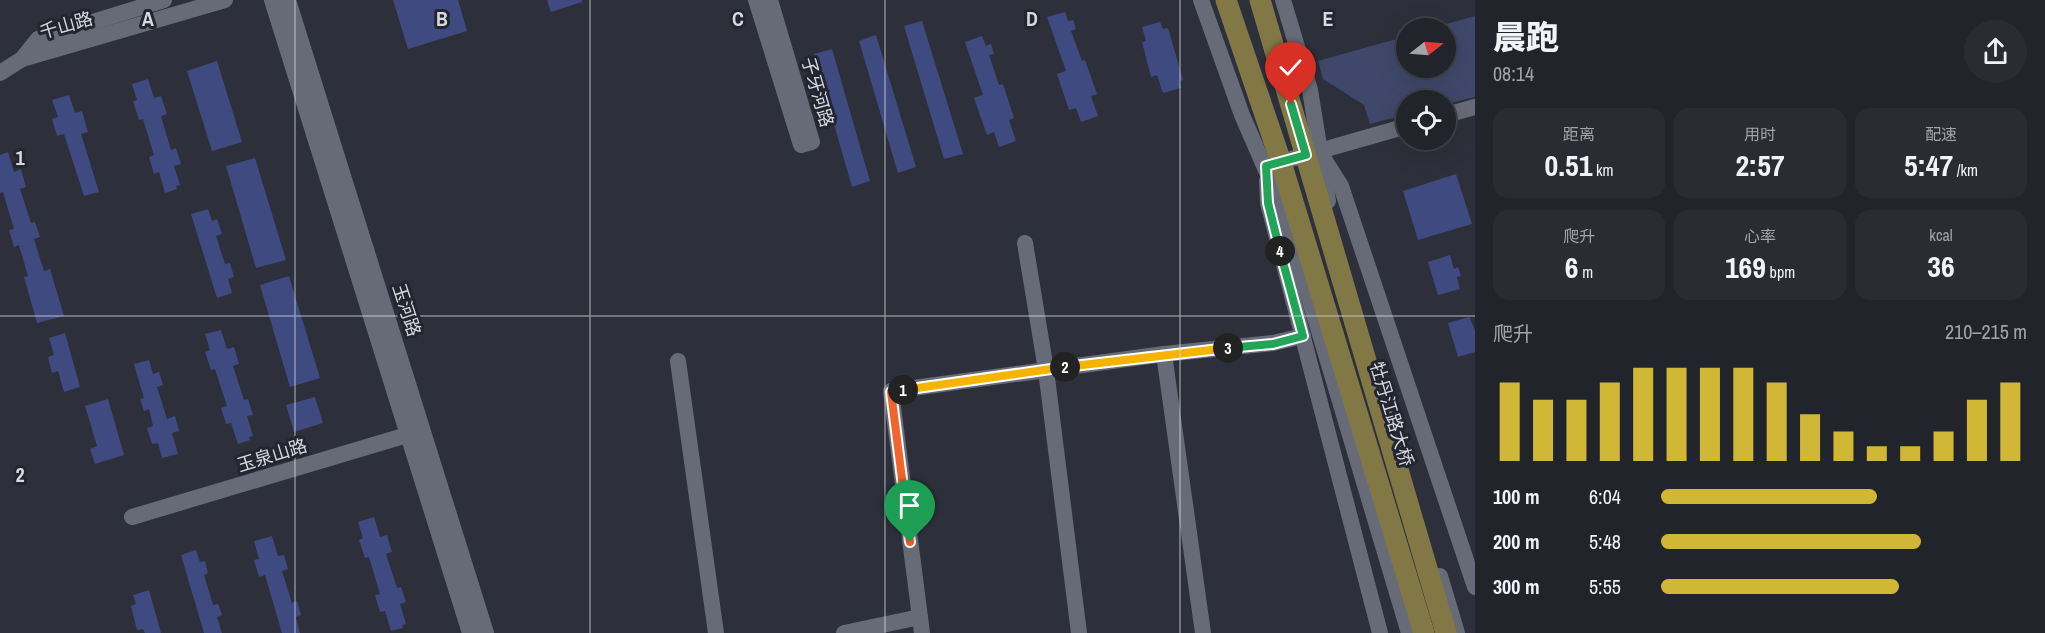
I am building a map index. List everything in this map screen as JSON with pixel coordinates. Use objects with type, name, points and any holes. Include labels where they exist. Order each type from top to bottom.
[{"type":"main road","name":"牡丹江路大桥","points":[[1226,0],[1264,111],[1274,164],[1287,206],[1424,633]]},
{"type":"main road","points":[[1260,0],[1291,104],[1312,153],[1322,196]]},
{"type":"main road","name":"牡丹江路大桥","points":[[1322,196],[1446,633]]},
{"type":"street","name":"千山路","points":[[0,73],[22,58],[38,39],[164,0]]},
{"type":"street","name":"千山路","points":[[22,58],[225,0]]},
{"type":"street","name":"玉河路","points":[[272,0],[470,633]]},
{"type":"street","name":"玉河路","points":[[288,0],[486,633]]},
{"type":"street","name":"子牙河路","points":[[756,0],[801,145],[812,142],[770,0]]},
{"type":"street","points":[[1201,0],[1242,115],[1274,164],[1268,203],[1380,633]]},
{"type":"street","points":[[1283,0],[1311,90],[1312,153],[1341,186],[1475,587]]},
{"type":"street","points":[[1456,112],[1475,107]]},
{"type":"street","points":[[1274,164],[1396,129]]},
{"type":"street","name":"牡丹江路大桥","points":[[1322,196],[1457,633]]},
{"type":"street","points":[[1287,206],[1409,633]]},
{"type":"street","points":[[1025,243],[1046,370],[1079,633]]},
{"type":"street","points":[[844,633],[921,625],[891,392],[1164,354],[1273,344],[1303,336]]},
{"type":"street","points":[[1164,354],[1203,633]]},
{"type":"street","points":[[678,361],[716,633]]},
{"type":"street","name":"玉泉山路","points":[[132,517],[424,430]]},
{"type":"shaded area","points":[[1475,16],[1475,97],[1456,102],[1456,90],[1396,90],[1396,117],[1370,124],[1364,105],[1323,79],[1318,61],[1396,39],[1396,78],[1456,78],[1456,21]]},
{"type":"building","points":[[393,0],[458,0],[467,31],[408,49]]},
{"type":"building","points":[[547,0],[582,0],[582,2],[551,12]]},
{"type":"building","points":[[1065,12],[1068,21],[1073,20],[1076,29],[1071,31],[1082,61],[1085,60],[1097,94],[1091,96],[1098,116],[1081,122],[1076,108],[1069,110],[1057,74],[1066,71],[1047,17]]},
{"type":"building","points":[[922,21],[963,154],[944,159],[904,26]]},
{"type":"building","points":[[1160,22],[1163,29],[1168,28],[1183,80],[1180,81],[1181,88],[1163,93],[1157,75],[1151,77],[1142,42],[1146,41],[1142,27]]},
{"type":"building","points":[[876,35],[916,167],[898,173],[859,41]]},
{"type":"building","points":[[982,36],[986,46],[991,44],[994,54],[989,55],[999,85],[1003,84],[1014,118],[1009,120],[1016,141],[999,147],[994,132],[987,135],[974,98],[983,95],[965,42]]},
{"type":"building","points":[[832,49],[870,181],[852,187],[814,54]]},
{"type":"building","points":[[217,61],[242,142],[212,151],[187,71]]},
{"type":"building","points":[[148,79],[154,98],[161,96],[167,114],[161,116],[171,150],[176,148],[181,164],[174,166],[180,185],[176,186],[177,189],[165,193],[159,172],[154,174],[149,157],[154,155],[143,119],[139,120],[133,101],[137,100],[132,84]]},
{"type":"building","points":[[69,95],[75,113],[82,111],[88,132],[81,134],[99,192],[84,196],[64,134],[57,136],[52,119],[58,117],[52,100]]},
{"type":"building","points":[[8,152],[14,172],[21,169],[26,187],[20,189],[31,223],[35,222],[40,237],[34,239],[44,271],[50,269],[64,316],[37,323],[24,277],[28,276],[19,245],[14,247],[9,230],[14,229],[3,192],[0,193],[0,155]]},
{"type":"building","points":[[255,158],[286,260],[256,268],[226,166]]},
{"type":"building","points":[[1456,174],[1472,224],[1418,240],[1403,191]]},
{"type":"building","points":[[208,209],[212,221],[217,219],[222,234],[216,236],[225,264],[230,263],[234,277],[228,279],[232,293],[217,298],[191,214]]},
{"type":"building","points":[[1450,255],[1454,269],[1458,267],[1461,276],[1457,277],[1460,289],[1438,295],[1428,262]]},
{"type":"building","points":[[289,276],[320,378],[290,387],[260,285]]},
{"type":"building","points":[[1469,317],[1475,330],[1475,352],[1458,357],[1448,323]]},
{"type":"building","points":[[221,330],[227,349],[234,347],[239,364],[233,366],[244,400],[248,399],[253,415],[247,416],[253,436],[249,437],[250,440],[238,444],[231,423],[226,424],[221,408],[227,406],[215,369],[211,370],[205,352],[210,350],[205,334]]},
{"type":"building","points":[[65,333],[80,387],[64,392],[58,371],[52,373],[48,357],[54,355],[49,338]]},
{"type":"building","points":[[149,360],[153,374],[159,372],[163,385],[157,387],[167,419],[175,416],[179,431],[172,433],[178,454],[162,458],[158,443],[152,444],[147,428],[153,426],[149,409],[144,411],[140,399],[144,398],[134,364]]},
{"type":"building","points":[[315,397],[323,423],[294,432],[286,405]]},
{"type":"building","points":[[108,399],[124,455],[95,464],[90,449],[97,446],[85,406]]},
{"type":"building","points":[[374,517],[380,537],[387,535],[392,552],[386,554],[397,588],[401,587],[406,602],[400,604],[406,624],[402,625],[403,628],[391,631],[385,611],[380,612],[375,595],[380,594],[369,557],[365,558],[359,540],[363,538],[358,522]]},
{"type":"building","points":[[272,536],[278,556],[284,555],[288,569],[282,571],[292,603],[297,601],[301,615],[296,617],[300,633],[282,633],[265,575],[259,577],[254,560],[259,559],[254,541]]},
{"type":"building","points":[[196,550],[200,562],[205,561],[208,573],[204,575],[213,605],[218,604],[222,615],[217,617],[222,633],[204,633],[181,555]]},
{"type":"building","points":[[149,590],[161,633],[145,633],[143,629],[137,630],[131,606],[136,604],[133,595]]},
{"type":"route","points":[[910,542],[891,392],[1164,354],[1273,344],[1303,336],[1268,203],[1266,166],[1306,155],[1291,104]]}]
